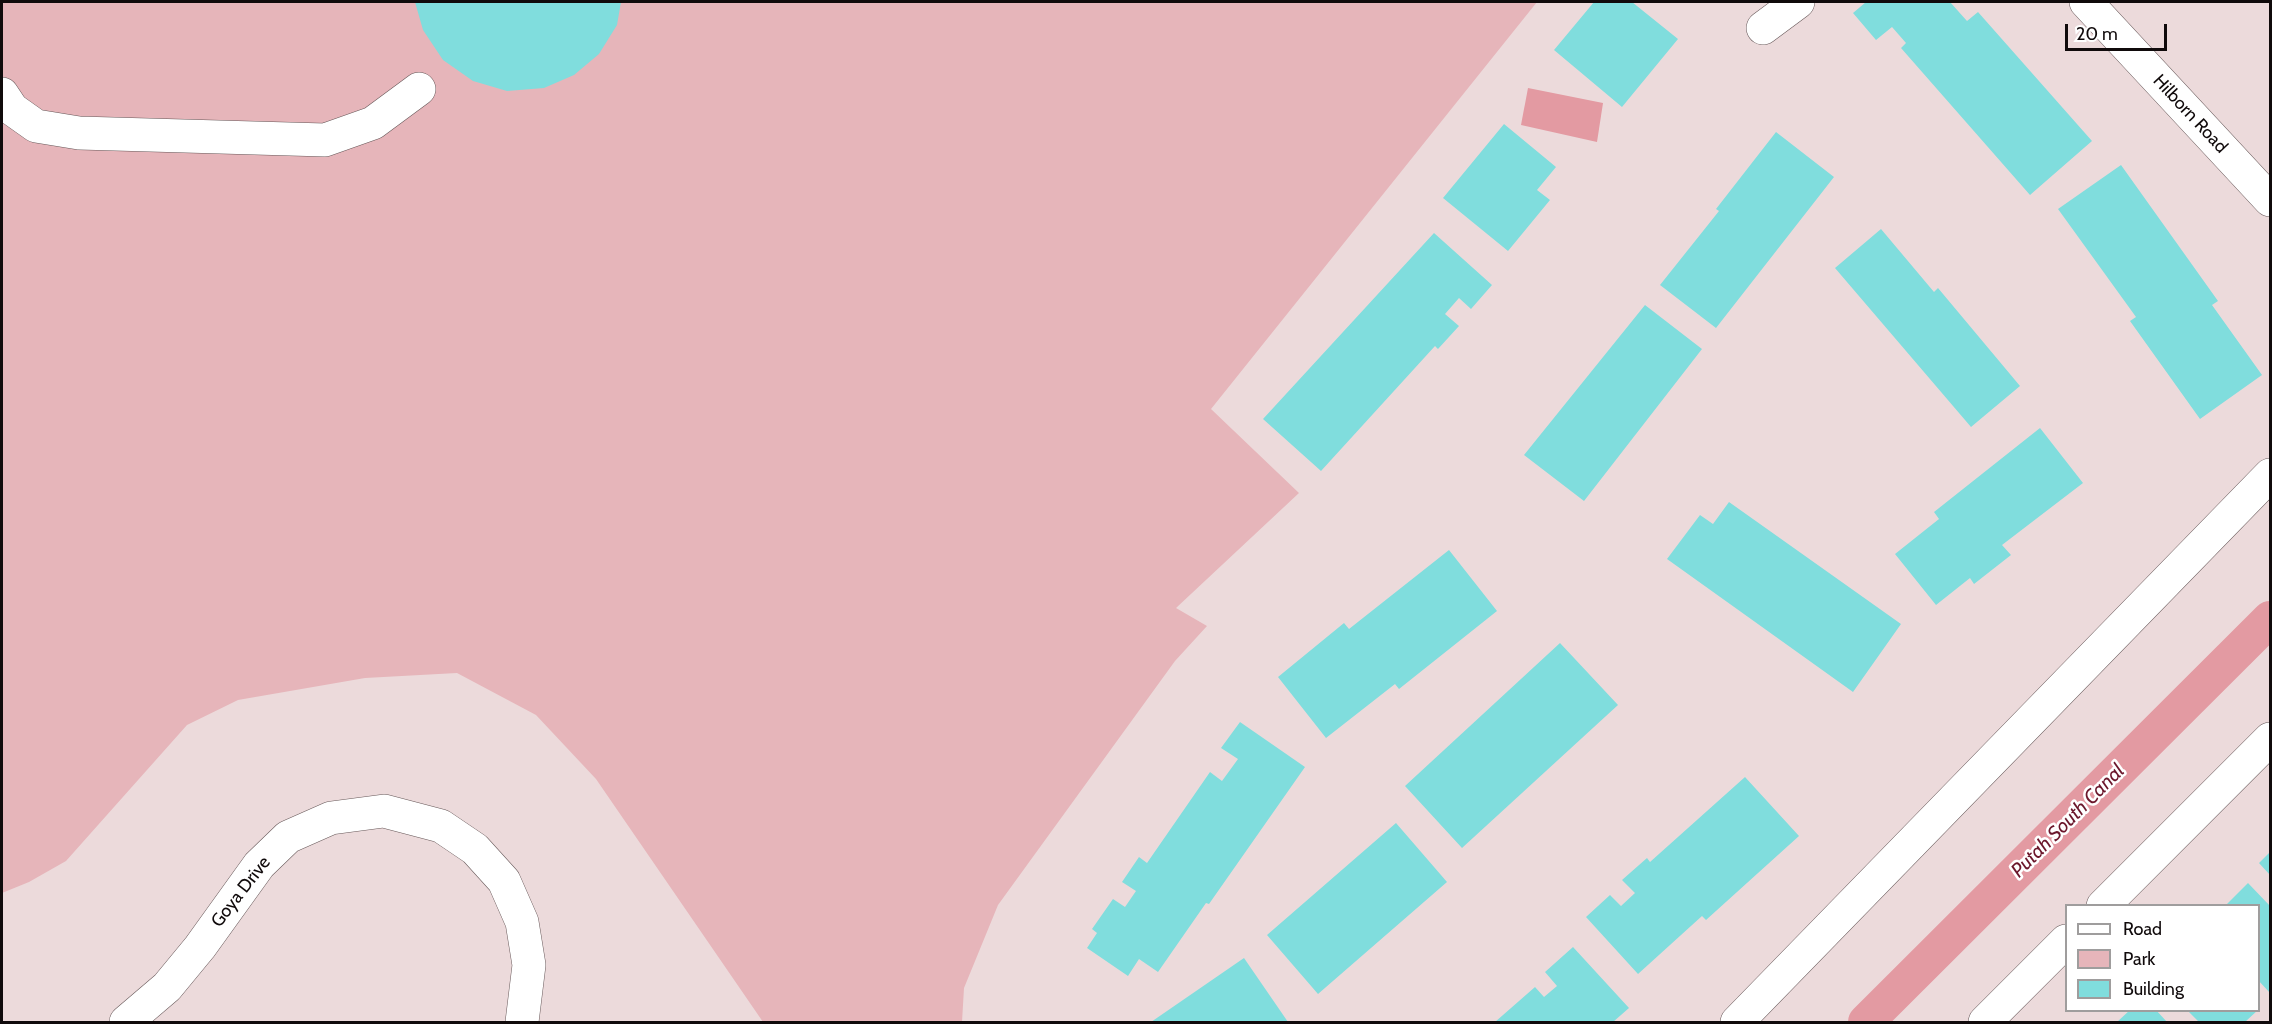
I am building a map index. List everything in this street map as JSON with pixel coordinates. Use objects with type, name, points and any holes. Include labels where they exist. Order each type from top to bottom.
[{"type":"street","points":[[1782,2],[1763,28],[1798,2]]},
{"type":"street","name":"Hilborn Road","points":[[2086,2],[2271,200]]},
{"type":"street","points":[[2,94],[12,109],[36,126],[79,133],[325,140],[373,123],[419,90]]},
{"type":"street","points":[[1737,1023],[2271,475]]},
{"type":"street","points":[[2105,904],[2271,738]]},
{"type":"street","name":"Goya Drive","points":[[126,1023],[167,987],[200,947],[259,866],[288,837],[331,818],[384,811],[441,826],[475,849],[504,881],[522,922],[529,965],[522,1023]]},
{"type":"street","points":[[1985,1023],[2065,943]]},
{"type":"green space","points":[[2,2],[1537,2],[1211,409],[1299,493],[1176,608],[1207,626],[1175,661],[998,905],[964,988],[962,1022],[763,1022],[596,779],[536,715],[457,673],[365,678],[238,700],[187,725],[66,861],[29,882],[2,893]]},
{"type":"shaded area","points":[[1528,88],[1603,103],[1597,142],[1521,125]]},
{"type":"building","points":[[415,2],[621,2],[617,25],[599,54],[574,75],[544,88],[507,91],[473,81],[443,60],[423,30]]},
{"type":"building","points":[[1594,2],[1632,2],[1678,39],[1622,107],[1554,50]]},
{"type":"building","points":[[1866,2],[1950,2],[1967,21],[1978,12],[2092,141],[2030,195],[1901,48],[1906,43],[1892,27],[1876,40],[1853,13]]},
{"type":"building","points":[[1504,124],[1556,167],[1537,190],[1550,200],[1508,251],[1443,198]]},
{"type":"building","points":[[1776,132],[1834,177],[1716,328],[1660,285],[1719,211],[1716,209]]},
{"type":"building","points":[[2121,165],[2218,301],[2212,305],[2262,375],[2200,419],[2130,321],[2136,317],[2058,209]]},
{"type":"building","points":[[1881,229],[1934,292],[1938,288],[2020,386],[1971,427],[1835,268]]},
{"type":"building","points":[[1434,233],[1492,285],[1471,309],[1459,298],[1445,314],[1459,326],[1438,349],[1435,346],[1321,471],[1263,419]]},
{"type":"building","points":[[1645,305],[1702,349],[1584,501],[1524,455]]},
{"type":"building","points":[[2040,428],[2083,483],[2002,545],[2011,555],[1974,584],[1970,578],[1936,605],[1895,554],[1939,519],[1934,512]]},
{"type":"building","points":[[1729,502],[1901,624],[1853,692],[1667,559],[1700,515],[1713,524]]},
{"type":"building","points":[[1449,550],[1497,611],[1399,689],[1395,684],[1326,738],[1278,677],[1344,623],[1349,629]]},
{"type":"building","points":[[1560,643],[1618,705],[1462,848],[1405,786]]},
{"type":"building","points":[[1240,722],[1305,767],[1209,904],[1206,903],[1158,972],[1139,959],[1128,976],[1087,948],[1097,933],[1092,929],[1113,899],[1125,907],[1136,891],[1122,882],[1139,857],[1147,863],[1210,772],[1222,781],[1238,759],[1221,748]]},
{"type":"building","points":[[1745,777],[1799,836],[1706,920],[1702,916],[1638,974],[1586,917],[1610,895],[1621,906],[1635,893],[1622,880],[1647,858],[1650,862]]},
{"type":"building","points":[[1396,823],[1447,882],[1318,994],[1267,935]]},
{"type":"building","points":[[2270,852],[2270,875],[2259,863]]},
{"type":"building","points":[[2248,883],[2270,906],[2270,993],[2260,982],[2260,904],[2227,904]]},
{"type":"building","points":[[1573,947],[1629,1008],[1613,1022],[1495,1022],[1535,987],[1544,997],[1557,986],[1545,972]]},
{"type":"building","points":[[1244,958],[1288,1022],[1151,1022]]},
{"type":"building","points":[[2128,1012],[2158,1012],[2167,1022],[2117,1022]]},
{"type":"building","points":[[2189,1012],[2256,1012],[2245,1022],[2199,1022]]},
{"type":"waterway","name":"Putah South Canal","points":[[1866,1022],[2270,619]]}]
